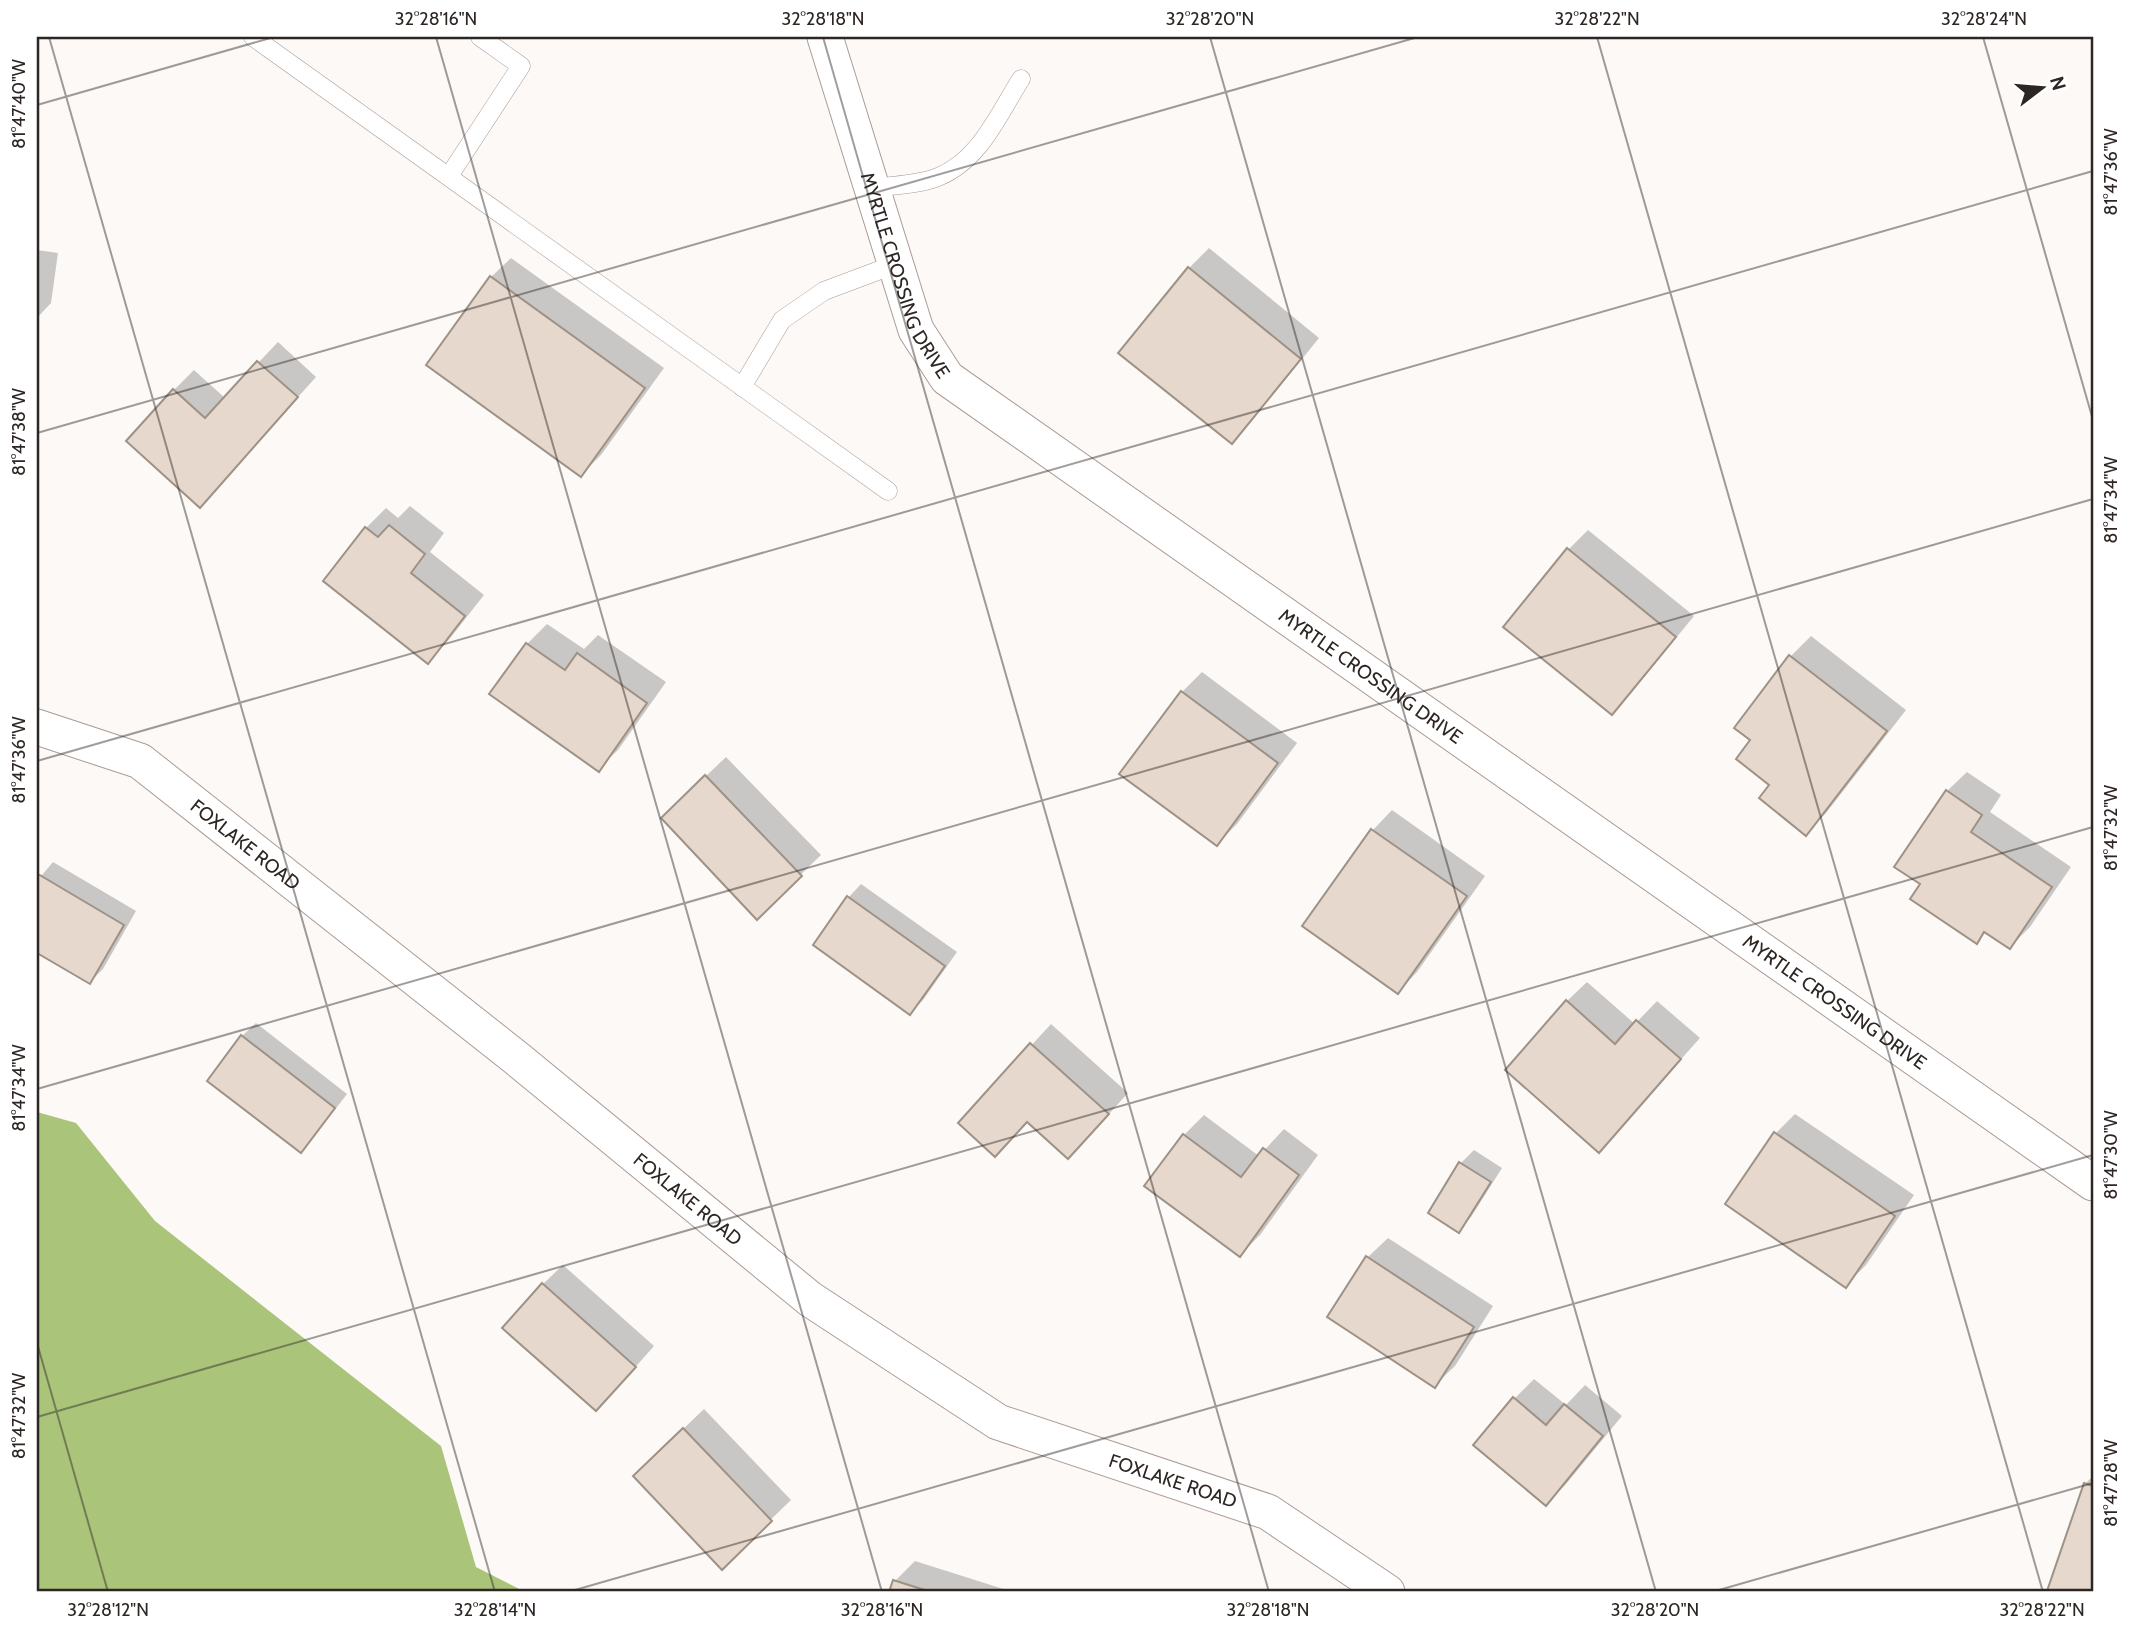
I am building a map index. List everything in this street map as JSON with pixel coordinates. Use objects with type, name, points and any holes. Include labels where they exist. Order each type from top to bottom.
[{"type":"street","name":"MYRTLE CROSSING DRIVE","points":[[825,37],[916,330],[947,378],[2093,1183]]},
{"type":"street","name":"FOXLAKE ROAD","points":[[37,727],[140,761],[515,1057],[810,1299],[998,1422],[1268,1512],[1387,1592]]},
{"type":"lane","points":[[253,37],[888,491]]},
{"type":"lane","points":[[449,176],[521,66],[480,37]]},
{"type":"lane","points":[[873,188],[935,178],[960,166],[977,149],[1021,79]]},
{"type":"lane","points":[[742,387],[782,320],[824,291],[896,264]]},
{"type":"green space","points":[[37,1112],[76,1123],[155,1221],[441,1446],[476,1567],[525,1592],[37,1592]]},
{"type":"building","points":[[1188,267],[1301,359],[1232,444],[1118,353]]},
{"type":"building","points":[[490,276],[645,388],[581,477],[426,365]]},
{"type":"building","points":[[257,361],[298,397],[200,508],[126,441],[173,389],[205,418]]},
{"type":"building","points":[[389,525],[425,554],[411,573],[465,616],[428,664],[323,581],[365,527],[378,537]]},
{"type":"building","points":[[1567,548],[1676,637],[1612,715],[1503,627]]},
{"type":"building","points":[[526,643],[565,670],[577,653],[647,703],[599,772],[489,694]]},
{"type":"building","points":[[1789,655],[1887,731],[1806,836],[1759,798],[1769,785],[1736,759],[1750,740],[1734,728]]},
{"type":"building","points":[[1181,691],[1278,763],[1217,846],[1119,774]]},
{"type":"building","points":[[705,775],[802,876],[757,920],[661,818]]},
{"type":"building","points":[[1946,790],[1982,815],[1971,832],[2052,887],[2010,949],[1984,932],[1977,944],[1910,899],[1920,884],[1894,867]]},
{"type":"building","points":[[1371,829],[1467,896],[1398,994],[1302,926]]},
{"type":"building","points":[[38,874],[124,925],[90,984],[37,953]]},
{"type":"building","points":[[847,896],[945,966],[910,1015],[813,945]]},
{"type":"building","points":[[1566,1000],[1615,1044],[1636,1020],[1681,1059],[1599,1153],[1505,1070]]},
{"type":"building","points":[[241,1035],[335,1108],[301,1153],[207,1081]]},
{"type":"building","points":[[1030,1043],[1109,1114],[1068,1159],[1027,1122],[995,1157],[958,1123]]},
{"type":"building","points":[[1774,1132],[1895,1216],[1846,1288],[1725,1204]]},
{"type":"building","points":[[1183,1134],[1241,1177],[1263,1148],[1299,1175],[1240,1257],[1144,1186]]},
{"type":"building","points":[[1459,1162],[1491,1182],[1459,1233],[1428,1213]]},
{"type":"building","points":[[1366,1256],[1474,1327],[1435,1388],[1327,1317]]},
{"type":"building","points":[[542,1283],[636,1367],[596,1411],[502,1328]]},
{"type":"building","points":[[1513,1397],[1546,1425],[1564,1404],[1603,1436],[1546,1506],[1473,1445]]},
{"type":"building","points":[[683,1428],[772,1521],[722,1570],[633,1476]]},
{"type":"building","points":[[2084,1483],[2093,1486],[2093,1592],[2047,1591]]},
{"type":"building","points":[[893,1580],[931,1592],[889,1592]]}]
